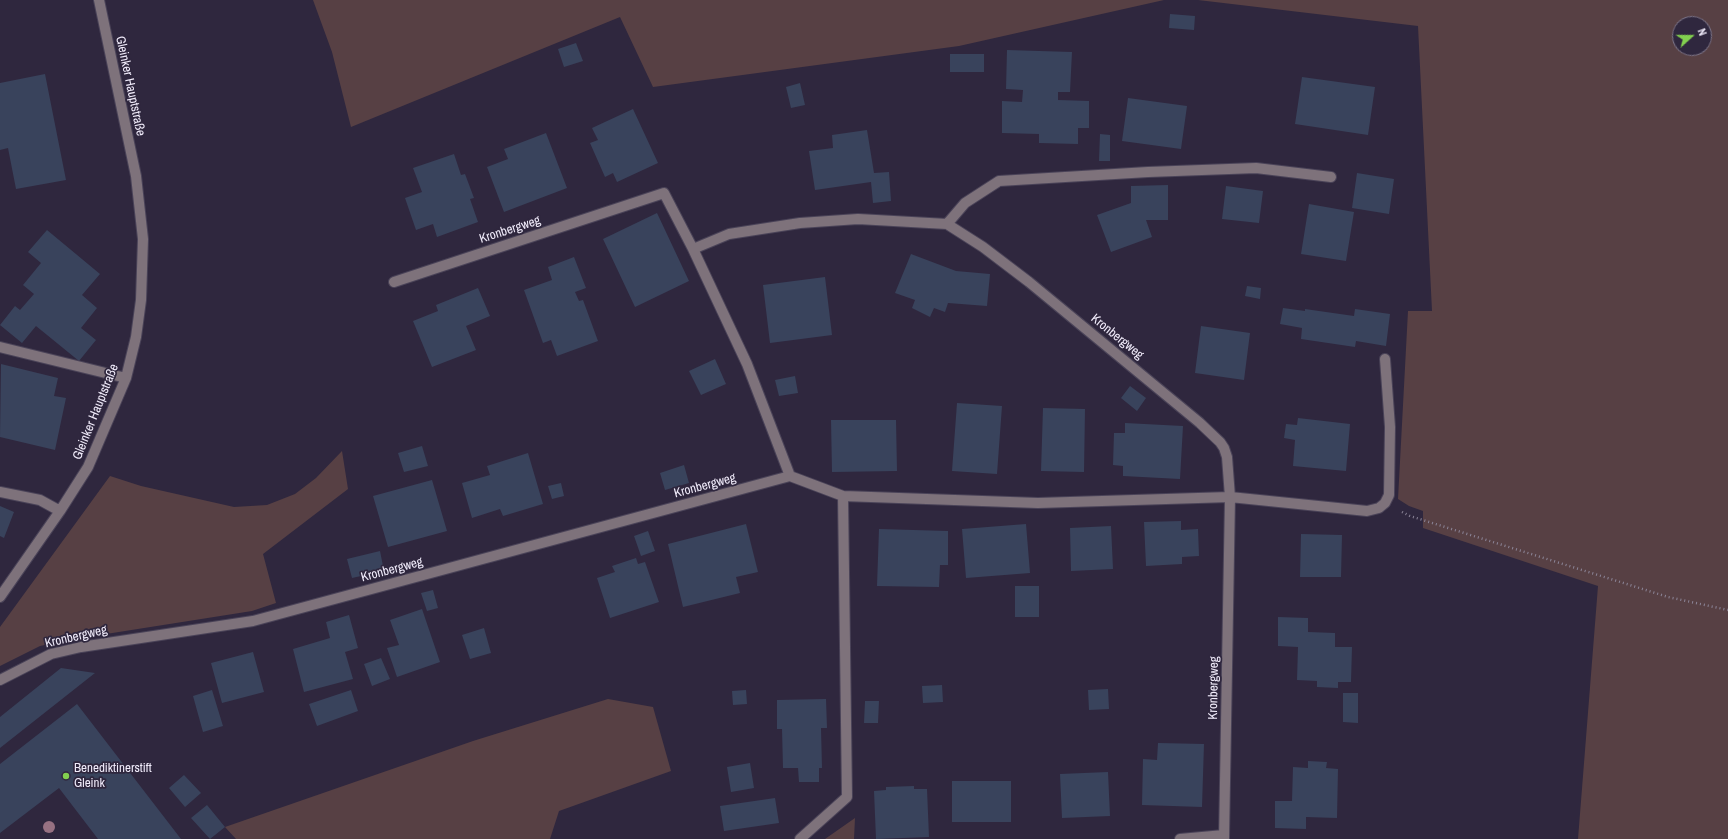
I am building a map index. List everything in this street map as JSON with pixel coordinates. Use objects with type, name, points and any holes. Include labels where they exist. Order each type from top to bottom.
[{"type":"street","name":"Gleinker Hauptstraße","points":[[0,597],[60,511],[88,467],[126,378],[136,338],[141,300],[143,239],[136,176],[99,0]]},
{"type":"street","points":[[947,224],[966,203],[999,181],[1148,172],[1256,168],[1331,177]]},
{"type":"street","name":"Kronbergweg","points":[[0,680],[51,654],[96,644],[253,621],[790,476],[747,364],[693,249],[664,193],[394,282]]},
{"type":"street","name":"Kronbergweg","points":[[693,249],[729,234],[800,224],[858,219],[947,224],[983,247],[1029,282],[1166,393],[1205,428],[1224,448],[1227,457],[1230,498],[1224,837],[1180,839]]},
{"type":"street","points":[[0,347],[126,378]]},
{"type":"street","points":[[790,476],[843,496],[1038,503],[1230,498],[1367,511],[1379,508],[1385,503],[1389,495],[1390,427],[1385,359]]},
{"type":"street","points":[[0,492],[40,500],[60,511]]},
{"type":"street","points":[[800,839],[847,797],[843,496]]},
{"type":"path","points":[[1385,503],[1410,516],[1668,596],[1728,610]]},
{"type":"shaded area","points":[[313,0],[1164,0],[959,46],[653,87],[620,17],[351,127],[332,52]]},
{"type":"shaded area","points":[[1198,0],[1728,0],[1728,839],[1578,839],[1598,586],[1423,528],[1423,511],[1409,506],[1398,499],[1408,311],[1432,311],[1418,26]]},
{"type":"shaded area","points":[[342,451],[348,489],[263,554],[276,603],[252,611],[68,640],[40,646],[0,666],[0,627],[110,476],[141,486],[234,507],[267,505],[295,494],[316,478]]},
{"type":"shaded area","points":[[608,699],[653,707],[671,771],[559,811],[550,839],[236,839],[225,827],[473,741]]},
{"type":"shaded area","points":[[855,818],[854,839],[825,839]]},
{"type":"building","points":[[1170,14],[1195,16],[1194,30],[1169,28]]},
{"type":"building","points":[[576,43],[583,61],[564,67],[558,49]]},
{"type":"building","points":[[1007,50],[1072,52],[1070,92],[1058,92],[1058,100],[1089,101],[1089,128],[1078,128],[1078,144],[1039,143],[1039,134],[1002,133],[1002,101],[1022,102],[1023,90],[1006,89]]},
{"type":"building","points":[[950,54],[984,54],[984,72],[950,72]]},
{"type":"building","points":[[45,74],[66,180],[16,189],[8,148],[0,150],[0,83]]},
{"type":"building","points":[[1302,77],[1375,87],[1368,135],[1295,124]]},
{"type":"building","points":[[800,83],[805,105],[791,108],[786,87]]},
{"type":"building","points":[[1128,98],[1187,106],[1181,149],[1122,141]]},
{"type":"building","points":[[633,109],[658,163],[617,182],[613,173],[605,177],[590,143],[598,140],[592,128]]},
{"type":"building","points":[[867,130],[874,173],[889,172],[891,201],[873,203],[871,182],[815,190],[809,151],[833,148],[832,135]]},
{"type":"building","points":[[546,133],[567,188],[504,212],[487,167],[508,159],[504,149]]},
{"type":"building","points":[[1100,134],[1110,135],[1110,161],[1099,161]]},
{"type":"building","points":[[454,154],[461,175],[465,174],[474,198],[470,199],[478,222],[437,237],[433,224],[416,230],[405,198],[422,192],[413,168]]},
{"type":"building","points":[[1357,173],[1394,179],[1389,214],[1352,208]]},
{"type":"building","points":[[1168,185],[1168,220],[1146,220],[1152,237],[1111,252],[1097,215],[1131,203],[1131,186]]},
{"type":"building","points":[[1226,186],[1263,191],[1259,223],[1222,219]]},
{"type":"building","points":[[1309,204],[1354,212],[1346,261],[1301,254]]},
{"type":"building","points":[[657,213],[689,281],[635,307],[603,239]]},
{"type":"building","points":[[47,230],[100,274],[82,295],[97,308],[81,328],[96,340],[79,361],[36,326],[22,343],[0,325],[15,306],[20,310],[34,294],[23,285],[41,263],[28,252]]},
{"type":"building","points":[[911,254],[956,271],[990,274],[987,306],[948,303],[945,312],[934,308],[930,317],[912,308],[915,300],[895,293]]},
{"type":"building","points":[[574,257],[586,288],[575,292],[579,301],[583,300],[598,341],[557,356],[551,340],[543,343],[524,290],[552,280],[548,267]]},
{"type":"building","points":[[825,277],[832,335],[770,343],[763,285]]},
{"type":"building","points":[[1247,286],[1261,288],[1260,299],[1245,296]]},
{"type":"building","points":[[478,288],[490,316],[466,326],[476,350],[432,367],[413,321],[438,311],[436,305]]},
{"type":"building","points":[[1283,308],[1305,311],[1305,309],[1354,316],[1355,309],[1390,314],[1386,346],[1356,341],[1355,347],[1301,339],[1302,328],[1280,324]]},
{"type":"building","points":[[1201,326],[1250,333],[1244,380],[1195,373]]},
{"type":"building","points":[[715,359],[726,384],[701,395],[689,371]]},
{"type":"building","points":[[1,364],[58,378],[54,396],[66,398],[55,450],[0,437]]},
{"type":"building","points":[[795,376],[798,393],[779,396],[775,380]]},
{"type":"building","points":[[1130,386],[1146,398],[1137,411],[1121,398]]},
{"type":"building","points":[[957,403],[1002,406],[997,474],[952,471]]},
{"type":"building","points":[[1043,408],[1085,409],[1084,472],[1041,471]]},
{"type":"building","points":[[1298,418],[1350,424],[1346,471],[1293,466],[1295,440],[1284,438],[1286,424],[1297,425]]},
{"type":"building","points":[[831,420],[896,420],[897,471],[832,472]]},
{"type":"building","points":[[1125,423],[1183,426],[1180,479],[1123,476],[1123,466],[1113,465],[1114,433],[1125,433]]},
{"type":"building","points":[[422,446],[428,466],[404,472],[398,453]]},
{"type":"building","points":[[528,453],[543,504],[503,516],[500,509],[472,518],[462,483],[490,475],[487,466]]},
{"type":"building","points":[[684,465],[689,483],[665,490],[660,473]]},
{"type":"building","points":[[432,480],[447,531],[388,547],[373,496]]},
{"type":"building","points":[[561,483],[564,496],[552,499],[548,486]]},
{"type":"building","points":[[0,506],[14,512],[4,538],[0,536]]},
{"type":"building","points":[[1181,521],[1181,530],[1198,529],[1199,556],[1182,557],[1182,564],[1146,566],[1144,522]]},
{"type":"building","points":[[746,524],[758,572],[736,577],[740,593],[683,607],[668,544]]},
{"type":"building","points":[[1026,524],[1030,573],[966,578],[962,529]]},
{"type":"building","points":[[1111,526],[1113,569],[1071,571],[1070,528]]},
{"type":"building","points":[[879,529],[948,531],[948,565],[940,565],[939,587],[877,586]]},
{"type":"building","points":[[648,531],[655,551],[641,556],[634,536]]},
{"type":"building","points":[[1301,534],[1342,535],[1341,577],[1300,577]]},
{"type":"building","points":[[380,551],[384,571],[352,578],[347,559]]},
{"type":"building","points":[[636,558],[638,564],[645,562],[659,602],[610,618],[597,578],[615,572],[612,566]]},
{"type":"building","points":[[1015,586],[1039,586],[1039,617],[1015,617]]},
{"type":"building","points":[[433,590],[438,608],[427,611],[421,593]]},
{"type":"building","points":[[422,609],[440,662],[397,677],[387,648],[399,645],[390,620]]},
{"type":"building","points":[[349,615],[358,648],[345,652],[353,679],[304,692],[293,649],[330,638],[326,622]]},
{"type":"building","points":[[1278,617],[1308,618],[1308,632],[1335,633],[1335,647],[1352,647],[1351,682],[1338,682],[1338,688],[1317,687],[1317,681],[1297,680],[1298,647],[1278,646]]},
{"type":"building","points":[[484,628],[491,653],[470,659],[462,635]]},
{"type":"building","points":[[253,652],[264,692],[222,703],[211,663]]},
{"type":"building","points":[[381,658],[390,679],[372,686],[364,664]]},
{"type":"building","points":[[61,668],[95,673],[0,748],[0,717]]},
{"type":"building","points":[[942,685],[943,702],[923,703],[922,686]]},
{"type":"building","points":[[1108,689],[1109,709],[1089,710],[1088,690]]},
{"type":"building","points":[[212,690],[223,726],[203,732],[193,696]]},
{"type":"building","points":[[351,690],[358,711],[317,726],[309,704]]},
{"type":"building","points":[[746,690],[747,704],[733,705],[732,691]]},
{"type":"building","points":[[1343,693],[1358,693],[1358,723],[1343,722]]},
{"type":"building","points":[[826,699],[827,728],[821,728],[822,768],[819,768],[819,782],[799,782],[798,768],[783,768],[782,729],[777,729],[777,700]]},
{"type":"building","points":[[865,701],[879,701],[878,723],[864,723]]},
{"type":"building","name":"Benediktinerstift Gleink","points":[[77,704],[181,839],[98,839],[59,788],[0,833],[0,764]]},
{"type":"building","points":[[1158,743],[1204,744],[1202,807],[1142,805],[1143,759],[1157,760]]},
{"type":"building","points":[[1308,761],[1327,762],[1326,768],[1338,769],[1337,818],[1306,817],[1306,829],[1275,828],[1275,801],[1292,801],[1293,767],[1308,768]]},
{"type":"building","points":[[750,763],[754,788],[731,792],[727,767]]},
{"type":"building","points":[[1108,772],[1110,816],[1062,818],[1060,774]]},
{"type":"building","points":[[184,775],[201,793],[185,807],[169,788]]},
{"type":"building","points":[[952,781],[1011,781],[1011,822],[952,822]]},
{"type":"building","points":[[914,786],[914,789],[927,789],[929,837],[876,839],[874,791],[886,790],[886,787]]},
{"type":"building","points":[[775,798],[779,823],[724,831],[720,806]]},
{"type":"building","points":[[207,805],[225,827],[210,839],[191,818]]},
{"type":"place","name":"Benediktinerstift Gleink","points":[[66,776]]}]
